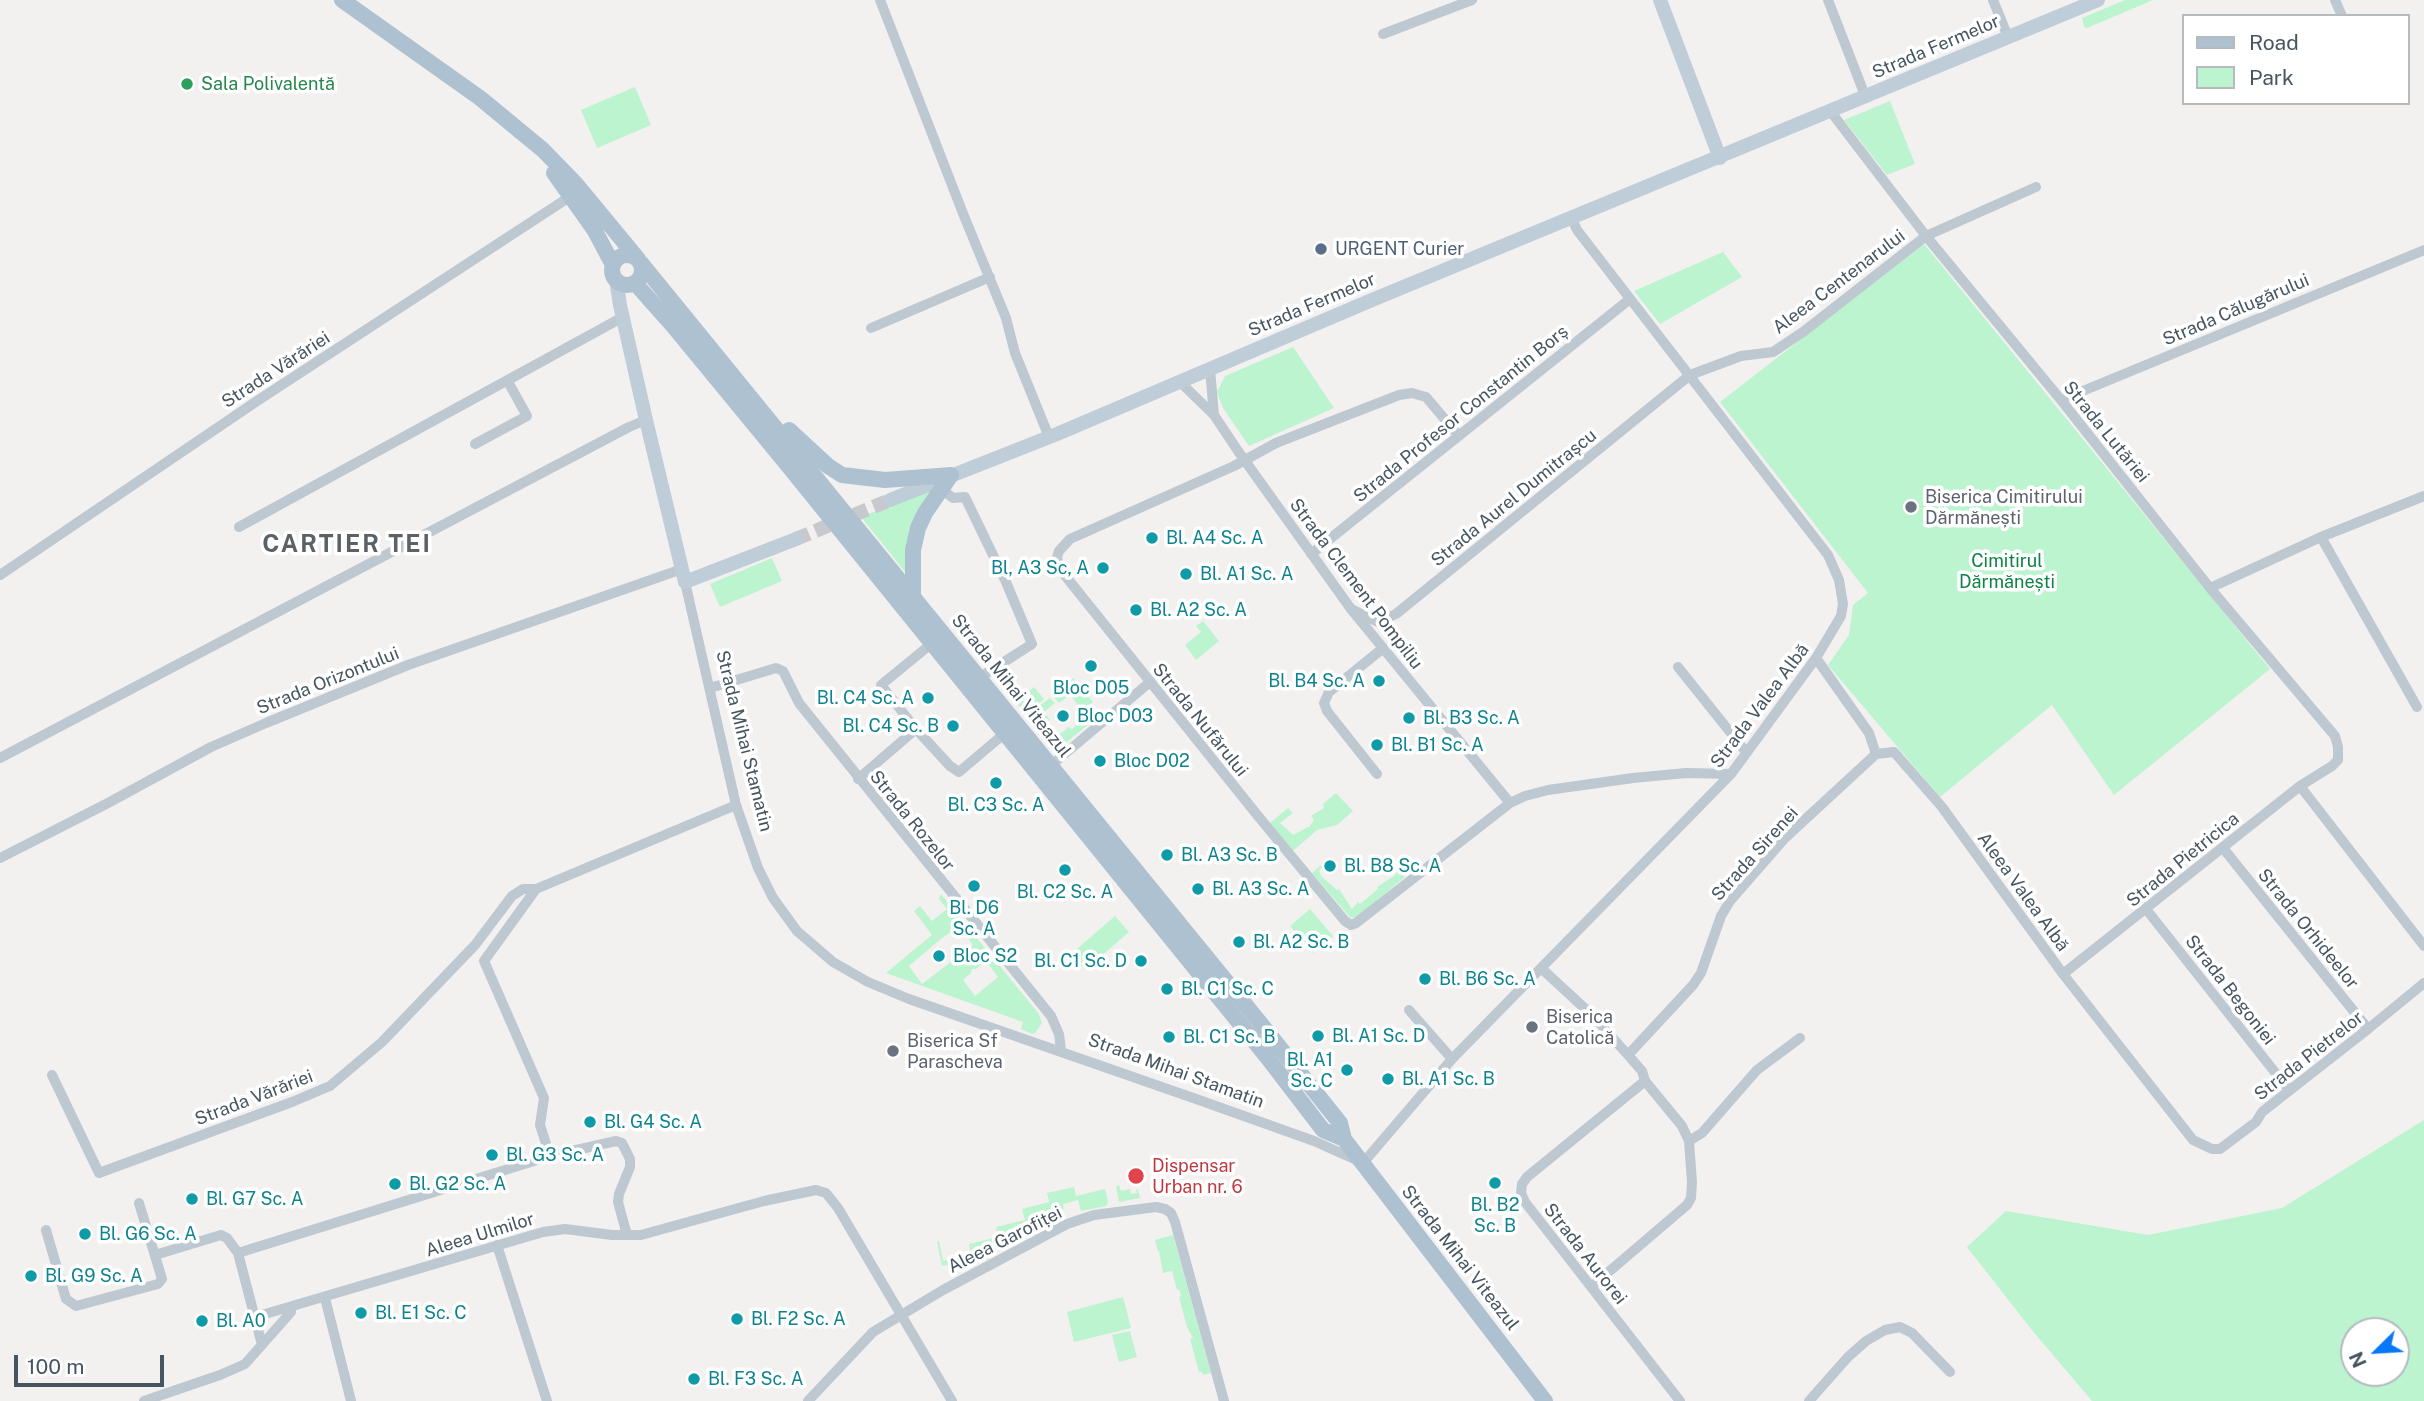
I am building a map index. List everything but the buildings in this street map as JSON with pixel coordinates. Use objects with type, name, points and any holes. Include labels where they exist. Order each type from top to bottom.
[{"type":"main road","name":"Strada Mihai Viteazul","points":[[342,0],[480,98],[525,135],[576,184],[913,596],[1005,733],[1045,770],[1340,1123],[1344,1139],[1545,1401]]},
{"type":"main road","name":"Strada Mihai Viteazul","points":[[525,135],[595,231],[615,272]]},
{"type":"main road","points":[[630,255],[639,261],[642,274],[635,283],[627,285],[615,272],[621,256],[630,255]]},
{"type":"main road","name":"Strada Mihai Viteazul","points":[[635,283],[790,468],[931,644],[949,653],[979,678],[1318,1136],[1344,1139]]},
{"type":"main road","points":[[751,398],[822,461],[842,475],[885,480],[946,482]]},
{"type":"main road","points":[[913,596],[915,539],[925,513],[946,482]]},
{"type":"street","points":[[880,0],[1006,318],[1015,353],[1049,437]]},
{"type":"street","points":[[1382,34],[1472,0]]},
{"type":"street","points":[[1660,0],[1720,158]]},
{"type":"street","name":"Strada Fermelor","points":[[1828,0],[1866,97]]},
{"type":"street","points":[[1993,0],[2008,37]]},
{"type":"street","name":"Strada Fermelor","points":[[890,500],[946,482],[1210,369],[2098,0]]},
{"type":"street","name":"Strada Lutăriei","points":[[1831,112],[1926,236],[2210,588],[2334,736],[2338,747],[2338,760],[2325,771]]},
{"type":"street","name":"Aleea Centenarului","points":[[1690,375],[1741,356],[1773,352],[1926,236],[2036,187]]},
{"type":"street","name":"Strada Vărăriei","points":[[0,575],[257,401],[571,196]]},
{"type":"street","name":"Strada Valea Albă","points":[[1363,1163],[1452,1059],[1731,774],[1816,658],[1840,616],[1843,604],[1834,566],[1577,230],[1572,219]]},
{"type":"street","name":"Strada Călugărului","points":[[2061,400],[2424,250]]},
{"type":"street","name":"Strada Mihai Stamatin","points":[[615,272],[646,420],[736,805],[758,868],[773,898],[797,931],[833,962],[868,982],[909,999],[1318,1136],[1363,1163]]},
{"type":"street","points":[[871,328],[990,277]]},
{"type":"street","name":"Strada Profesor Constantin Borș","points":[[1311,554],[1630,299]]},
{"type":"street","points":[[239,527],[623,317]]},
{"type":"street","name":"Strada Clement Pompiliu","points":[[1210,369],[1214,415],[1244,459],[1351,609],[1510,803]]},
{"type":"street","name":"Strada Aurel Dumitrașcu","points":[[1351,609],[1378,622],[1396,614],[1690,375]]},
{"type":"street","points":[[475,444],[527,416],[507,380]]},
{"type":"street","points":[[1180,382],[1214,415]]},
{"type":"street","name":"Strada Nufărului","points":[[1459,436],[1426,397],[1412,393],[1399,395],[1287,439],[1234,466],[1070,539],[1059,551],[1059,568],[1258,816],[1351,925],[1510,803],[1536,792],[1686,773],[1731,774]]},
{"type":"street","points":[[0,758],[646,420]]},
{"type":"street","points":[[946,482],[953,498],[965,497],[1032,644],[979,678]]},
{"type":"street","points":[[2210,588],[2321,537],[2424,496]]},
{"type":"street","points":[[2321,537],[2417,707]]},
{"type":"street","points":[[684,575],[796,539]]},
{"type":"street","name":"Strada Orizontului","points":[[0,858],[193,756],[255,728],[408,666],[684,575]]},
{"type":"street","points":[[931,644],[881,685],[916,729],[950,766],[959,772],[1005,733]]},
{"type":"street","points":[[1377,774],[1327,711],[1324,703],[1329,692],[1382,649]]},
{"type":"street","points":[[1816,658],[1869,733],[1877,754]]},
{"type":"street","points":[[1678,667],[1746,752]]},
{"type":"street","name":"Strada Rozelor","points":[[710,688],[776,668],[783,671],[799,704],[1051,1016],[1059,1034],[1061,1050]]},
{"type":"street","points":[[1045,770],[1150,682]]},
{"type":"street","points":[[858,779],[916,729]]},
{"type":"street","name":"Aleea Valea Albă","points":[[1877,754],[1894,752],[1942,807],[2063,974],[2193,1140],[2212,1149]]},
{"type":"street","name":"Strada Sirenei","points":[[1628,1055],[1701,973],[1721,916],[1730,901],[1785,838],[1877,754]]},
{"type":"street","name":"Strada Pietricica","points":[[2063,974],[2300,786],[2325,771]]},
{"type":"street","points":[[2300,786],[2424,946]]},
{"type":"street","points":[[550,1156],[540,1125],[544,1098],[484,961],[536,889],[736,805]]},
{"type":"street","name":"Strada Orhideelor","points":[[2223,848],[2368,1029]]},
{"type":"street","name":"Strada Vărăriei","points":[[52,1075],[99,1173],[292,1102],[330,1086],[382,1042],[475,945],[512,897],[523,889],[536,889]]},
{"type":"street","name":"Strada Begoniei","points":[[2146,909],[2289,1090]]},
{"type":"street","points":[[1541,968],[1593,1016],[1642,1071],[1645,1081],[1682,1126],[1689,1142],[1692,1182],[1691,1198],[1687,1205],[1591,1287]]},
{"type":"street","name":"Strada Pietrelor","points":[[2212,1149],[2220,1149],[2256,1122],[2262,1112],[2424,983]]},
{"type":"street","points":[[1409,1010],[1452,1059]]},
{"type":"street","points":[[1689,1142],[1702,1133],[1757,1070],[1800,1038]]},
{"type":"street","name":"Strada Aurorei","points":[[1645,1081],[1527,1177],[1522,1184],[1521,1193],[1524,1202],[1680,1401]]},
{"type":"street","points":[[238,1253],[550,1156],[616,1141],[622,1143],[627,1150],[630,1167],[618,1202],[627,1235]]},
{"type":"street","name":"Aleea Ulmilor","points":[[255,1317],[543,1232],[565,1229],[641,1235],[764,1201],[821,1190],[838,1208],[952,1401]]},
{"type":"street","points":[[46,1230],[66,1299],[76,1306],[158,1284],[162,1279],[139,1203]]},
{"type":"street","name":"Aleea Garofiței","points":[[808,1401],[863,1341],[943,1290],[1067,1224],[1094,1215],[1156,1207],[1171,1213],[1175,1222],[1224,1401]]},
{"type":"street","points":[[155,1255],[221,1235],[231,1242],[238,1253],[262,1345]]},
{"type":"street","points":[[497,1245],[547,1401]]},
{"type":"street","points":[[325,1298],[351,1401]]},
{"type":"street","points":[[144,1401],[220,1376],[244,1364],[291,1312],[290,1307]]},
{"type":"street","points":[[1809,1401],[1848,1357],[1885,1330],[1900,1327],[1912,1333],[1950,1371]]},
{"type":"green space","points":[[2125,0],[2153,0],[2084,27],[2082,18]]},
{"type":"green space","points":[[635,87],[651,125],[597,148],[581,110]]},
{"type":"green space","points":[[1890,101],[1915,164],[1887,175],[1844,120]]},
{"type":"green space","name":"Cimitirul Dărmănești","points":[[1924,244],[2270,669],[2114,795],[2052,705],[1940,797],[1828,665],[1849,635],[1853,605],[1868,593],[1720,402]]},
{"type":"green space","points":[[1723,252],[1742,277],[1660,324],[1634,291]]},
{"type":"green space","points":[[1293,347],[1334,408],[1249,446],[1223,408],[1217,392],[1225,376]]},
{"type":"green space","points":[[931,490],[906,573],[861,517]]},
{"type":"green space","points":[[772,558],[782,581],[720,607],[710,584]]},
{"type":"green space","points":[[1203,621],[1219,641],[1196,660],[1185,645],[1201,632],[1196,626]]},
{"type":"green space","points":[[1073,678],[1093,702],[1089,705],[1094,711],[1090,714],[1094,720],[1058,749],[1028,714],[1050,698],[1055,703],[1044,712],[1050,720],[1046,723],[1057,736],[1069,727],[1072,729],[1082,720],[1075,711],[1079,706],[1070,695],[1059,703],[1053,696]]},
{"type":"green space","points":[[1034,687],[1044,699],[1026,714],[1016,702]]},
{"type":"green space","points":[[1336,793],[1353,811],[1337,825],[1317,830],[1293,851],[1270,823],[1288,808],[1293,813],[1280,823],[1293,835],[1310,826],[1314,820],[1311,816],[1324,808],[1323,804]]},
{"type":"green space","points":[[1321,865],[1321,876],[1339,889],[1352,909],[1394,876],[1398,871],[1394,866],[1396,865],[1405,877],[1357,917],[1352,918],[1312,873]]},
{"type":"green space","points":[[941,894],[1039,1014],[1042,1023],[1035,1033],[1021,1029],[1023,1022],[886,973],[932,935],[914,911],[920,906],[932,921],[947,909],[939,899]],"holes":[[[959,927],[973,945],[922,984],[909,966]],[[986,961],[998,977],[975,996],[963,980],[972,969]]]},
{"type":"green space","points":[[1310,909],[1333,936],[1313,953],[1290,926]]},
{"type":"green space","points":[[1115,916],[1129,932],[1085,970],[1071,954]]},
{"type":"green space","points":[[2424,1120],[2424,1401],[2092,1401],[1967,1247],[2006,1211],[2148,1235],[2282,1208]]},
{"type":"green space","points":[[1119,1185],[1121,1191],[1130,1189],[1131,1194],[1137,1193],[1138,1189],[1140,1198],[1119,1202],[1116,1186]]},
{"type":"green space","points":[[1074,1187],[1076,1196],[1105,1189],[1108,1202],[1106,1206],[1081,1211],[1078,1200],[1063,1204],[1064,1209],[1039,1216],[1039,1220],[1027,1223],[1029,1231],[987,1252],[989,1259],[987,1260],[984,1254],[951,1271],[950,1264],[942,1266],[937,1242],[939,1241],[943,1261],[971,1254],[969,1244],[998,1237],[996,1227],[1025,1220],[1022,1209],[1049,1202],[1047,1193]]},
{"type":"green space","points":[[1173,1235],[1211,1373],[1203,1375],[1199,1372],[1190,1339],[1193,1338],[1187,1327],[1179,1289],[1177,1290],[1172,1271],[1163,1273],[1155,1240]]},
{"type":"green space","points":[[1123,1297],[1131,1328],[1074,1342],[1067,1312]]},
{"type":"green space","points":[[1130,1331],[1137,1357],[1119,1362],[1112,1335]]},
{"type":"tunnel","points":[[796,539],[890,500]]},
{"type":"place","name":"Sala Polivalentă","points":[[187,84]]},
{"type":"place","name":"URGENT Curier","points":[[1321,249]]},
{"type":"place","name":"Biserica Cimitirului Dărmănești","points":[[1911,507]]},
{"type":"place","name":"Bl. A4 Sc. A","points":[[1152,538]]},
{"type":"place","name":"Bl, A3 Sc, A","points":[[1103,568]]},
{"type":"place","name":"Bl. A1 Sc. A","points":[[1186,574]]},
{"type":"place","name":"Bl. A2 Sc. A","points":[[1136,610]]},
{"type":"place","name":"Bloc D05","points":[[1091,666]]},
{"type":"place","name":"Bl. B4 Sc. A","points":[[1379,681]]},
{"type":"place","name":"Bl. C4 Sc. A","points":[[928,698]]},
{"type":"place","name":"Bloc D03","points":[[1063,716]]},
{"type":"place","name":"Bl. B3 Sc. A","points":[[1409,718]]},
{"type":"place","name":"Bl. C4 Sc. B","points":[[953,726]]},
{"type":"place","name":"Bl. B1 Sc. A","points":[[1377,745]]},
{"type":"place","name":"Bloc D02","points":[[1100,761]]},
{"type":"place","name":"Bl. C3 Sc. A","points":[[996,783]]},
{"type":"place","name":"Bl. A3 Sc. B","points":[[1167,855]]},
{"type":"place","name":"Bl. B8 Sc. A","points":[[1330,866]]},
{"type":"place","name":"Bl. C2 Sc. A","points":[[1065,870]]},
{"type":"place","name":"Bl. D6 Sc. A","points":[[974,886]]},
{"type":"place","name":"Bl. A3 Sc. A","points":[[1198,889]]},
{"type":"place","name":"Bl. A2 Sc. B","points":[[1239,942]]},
{"type":"place","name":"Bloc S2","points":[[939,956]]},
{"type":"place","name":"Bl. C1 Sc. D","points":[[1141,961]]},
{"type":"place","name":"Bl. B6 Sc. A","points":[[1425,979]]},
{"type":"place","name":"Bl. C1 Sc. C","points":[[1167,989]]},
{"type":"place","name":"Biserica Catolică","points":[[1532,1027]]},
{"type":"place","name":"Bl. A1 Sc. D","points":[[1318,1036]]},
{"type":"place","name":"Bl. C1 Sc. B","points":[[1169,1037]]},
{"type":"place","name":"Biserica Sf Parascheva","points":[[893,1051]]},
{"type":"place","name":"Bl. A1 Sc. C","points":[[1347,1070]]},
{"type":"place","name":"Bl. A1 Sc. B","points":[[1388,1079]]},
{"type":"place","name":"Bl. G4 Sc. A","points":[[590,1122]]},
{"type":"place","name":"Bl. G3 Sc. A","points":[[492,1155]]},
{"type":"place","name":"Dispensar Urban nr. 6","points":[[1136,1176]]},
{"type":"place","name":"Bl. B2 Sc. B","points":[[1495,1183]]},
{"type":"place","name":"Bl. G2 Sc. A","points":[[395,1184]]},
{"type":"place","name":"Bl. G7 Sc. A","points":[[192,1199]]},
{"type":"place","name":"Bl. G6 Sc. A","points":[[85,1234]]},
{"type":"place","name":"Bl. G9 Sc. A","points":[[31,1276]]},
{"type":"place","name":"Bl. E1 Sc. C","points":[[361,1313]]},
{"type":"place","name":"Bl. F2 Sc. A","points":[[737,1319]]},
{"type":"place","name":"Bl. A0","points":[[202,1321]]},
{"type":"place","name":"Bl. F3 Sc. A","points":[[694,1379]]},
{"type":"district","name":"CARTIER TEI","points":[[347,545]]}]
